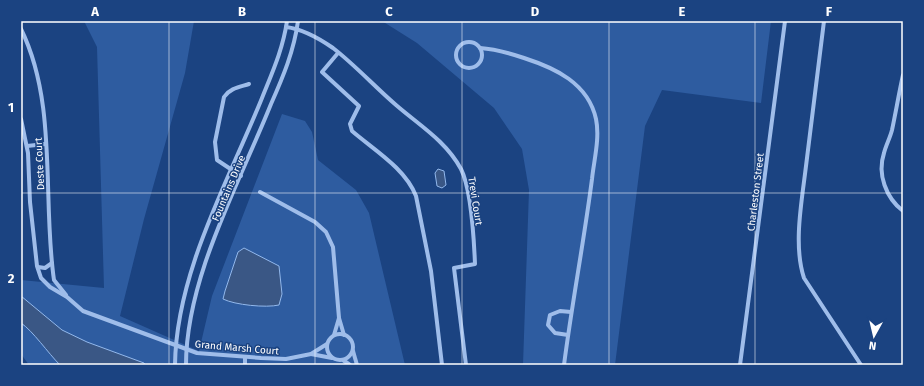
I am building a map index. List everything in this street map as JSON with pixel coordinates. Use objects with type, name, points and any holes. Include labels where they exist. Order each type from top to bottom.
[{"type":"street","name":"Fountains Drive","points":[[175,365],[175,346],[188,284],[208,227],[279,58],[287,21]]},
{"type":"street","name":"Fountains Drive","points":[[186,365],[186,350],[194,301],[205,266],[289,61],[298,21]]},
{"type":"street","name":"Charleston Street","points":[[740,365],[785,21]]},
{"type":"street","points":[[824,21],[803,192],[799,252],[800,268],[804,278],[861,365]]},
{"type":"street","name":"Trevi Court","points":[[286,27],[297,29],[332,47],[396,105],[445,145],[466,179],[474,239],[475,264],[454,268],[466,365]]},
{"type":"street","name":"Deste Court","points":[[21,29],[34,58],[40,92],[46,144],[54,280],[67,297]]},
{"type":"street","points":[[480,48],[482,56],[475,66],[467,68],[457,60],[456,52],[461,45],[469,42],[480,48],[494,48],[548,66],[570,78],[586,95],[596,119],[597,137],[588,213],[571,312],[564,365]]},
{"type":"street","points":[[338,53],[322,72],[359,106],[350,124],[352,131],[401,172],[412,186],[416,196],[431,271],[442,365]]},
{"type":"street","points":[[903,75],[892,129],[883,154],[881,166],[882,178],[886,190],[892,201],[903,211]]},
{"type":"street","points":[[241,176],[217,160],[215,142],[222,104],[227,92],[250,84]]},
{"type":"street","name":"Deste Court","points":[[21,119],[27,146],[30,202],[38,267],[41,278],[50,287],[67,297],[83,311],[186,350]]},
{"type":"street","points":[[27,146],[46,144]]},
{"type":"street","points":[[260,192],[315,222],[326,232],[333,247],[339,318],[344,335],[350,340],[352,352],[357,365]]},
{"type":"street","points":[[38,267],[45,268],[52,264]]},
{"type":"street","points":[[568,335],[554,333],[548,325],[550,315],[560,311],[571,312]]},
{"type":"street","points":[[339,318],[334,335],[327,344],[328,353],[332,358],[343,360],[350,365]]},
{"type":"street","points":[[334,335],[344,335]]},
{"type":"street","name":"Grand Marsh Court","points":[[311,354],[327,344]]},
{"type":"street","name":"Grand Marsh Court","points":[[186,350],[197,353],[245,357],[286,358],[311,354],[332,358]]},
{"type":"street","points":[[343,360],[352,352]]},
{"type":"street","points":[[245,357],[245,365]]},
{"type":"shaded area","points":[[84,21],[194,21],[185,73],[144,219],[120,316],[199,351],[212,296],[282,114],[305,121],[312,132],[318,160],[356,190],[369,213],[405,365],[29,365],[21,354],[21,280],[104,288],[97,47]]},
{"type":"shaded area","points":[[382,21],[771,21],[761,103],[662,90],[645,126],[615,365],[523,365],[529,190],[522,149],[494,108],[417,43]]},
{"type":"shaded area","points":[[438,169],[444,171],[446,185],[442,188],[437,186],[435,173]]},
{"type":"shaded area","points":[[244,248],[279,266],[282,294],[279,305],[251,305],[235,303],[223,299],[238,252]]},
{"type":"shaded area","points":[[21,296],[62,330],[87,342],[144,363],[145,365],[60,365],[21,323]]}]
